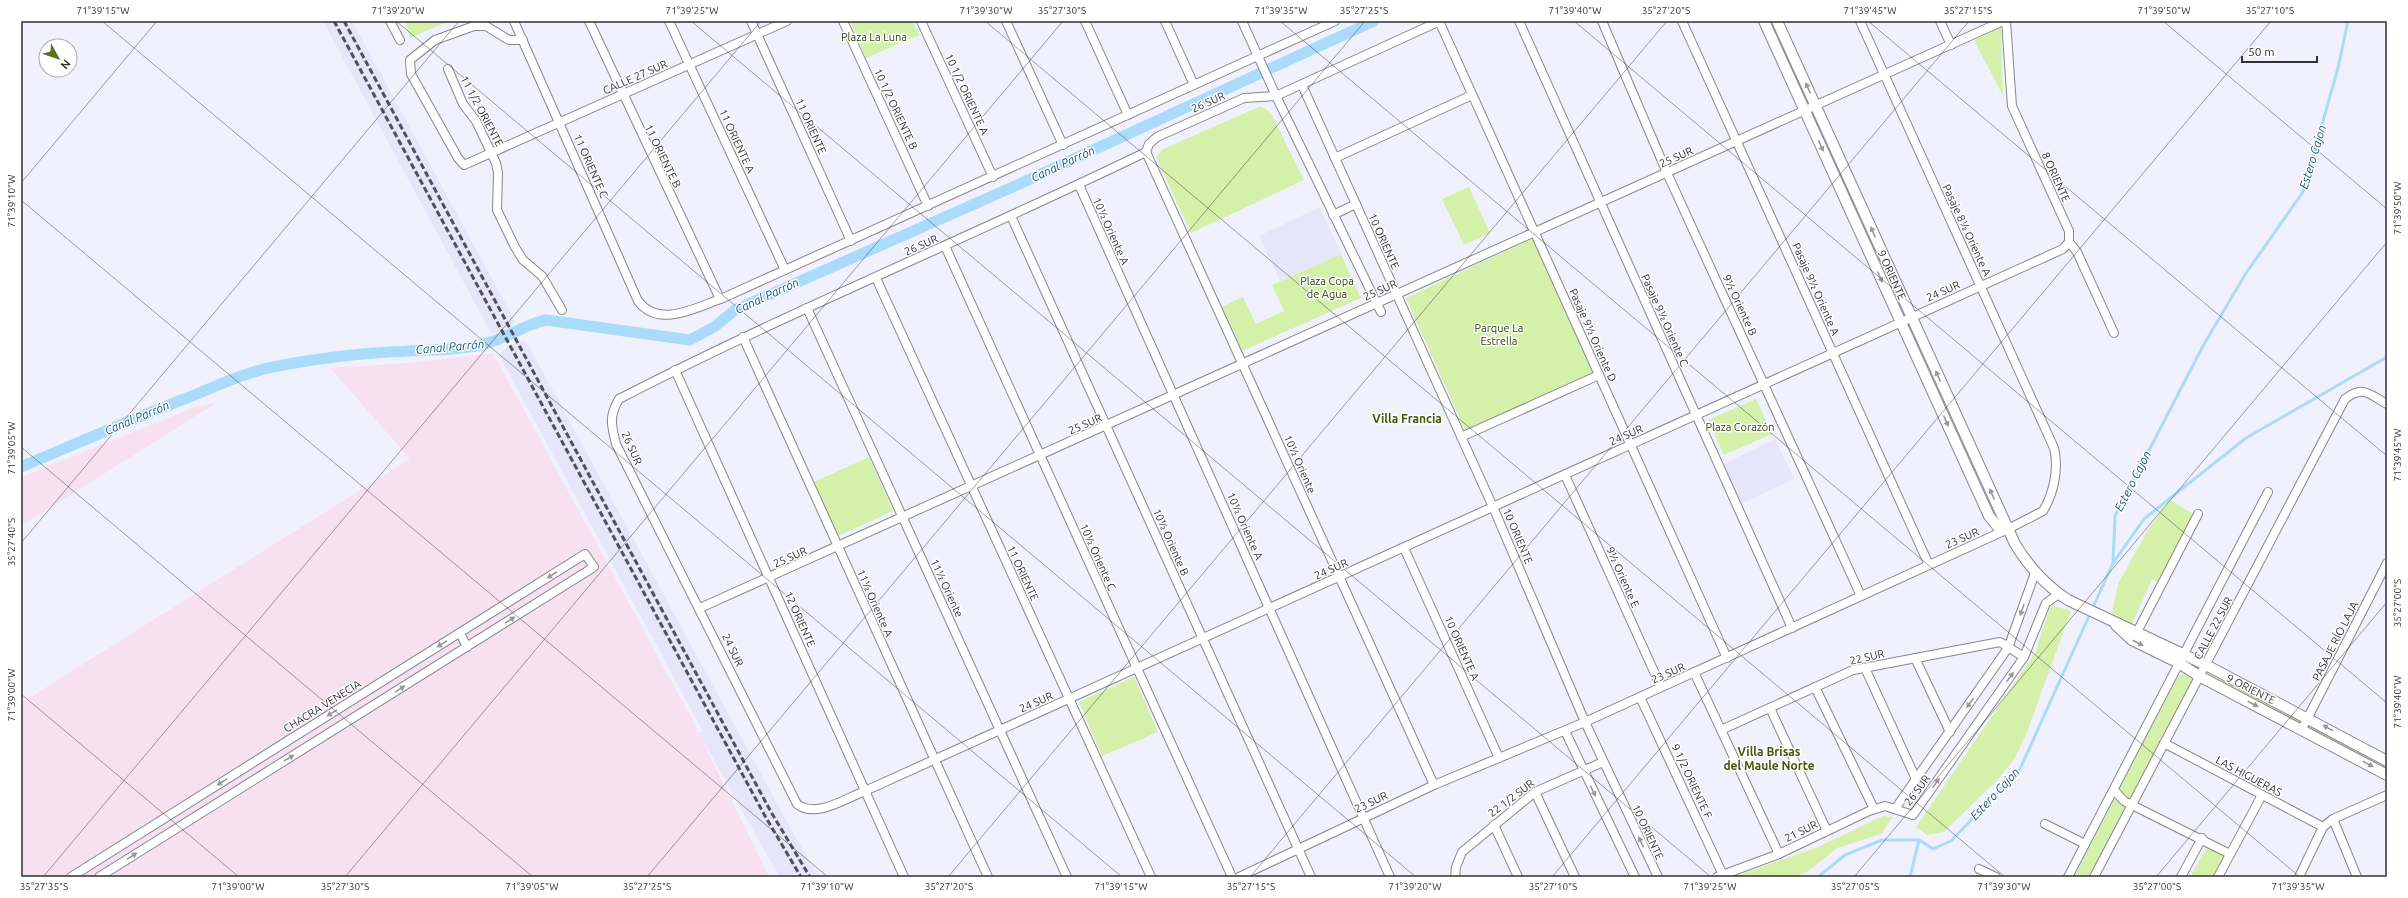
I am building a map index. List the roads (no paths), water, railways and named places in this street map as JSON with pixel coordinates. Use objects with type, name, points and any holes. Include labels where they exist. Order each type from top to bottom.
[{"type":"street","points":[[391,21],[400,40]]},
{"type":"street","name":"11 ORIENTE C","points":[[514,21],[638,301],[642,306],[654,314]]},
{"type":"street","name":"11 ORIENTE B","points":[[589,21],[622,95],[720,299]]},
{"type":"street","name":"11 ORIENTE A","points":[[669,21],[785,270]]},
{"type":"street","name":"11 ORIENTE","points":[[751,21],[851,241]]},
{"type":"street","name":"CALLE 27 SUR","points":[[523,40],[509,40],[486,26],[474,26],[434,40],[410,60],[411,74],[458,158],[464,165],[788,21]]},
{"type":"street","name":"10 1/2 ORIENTE B","points":[[843,21],[928,206]]},
{"type":"street","name":"10 1/2 ORIENTE A","points":[[921,21],[993,177]]},
{"type":"street","points":[[1006,21],[1063,145]]},
{"type":"street","points":[[1085,21],[1128,115]]},
{"type":"street","points":[[1165,21],[1194,85]]},
{"type":"street","points":[[1242,21],[1263,64],[1276,96],[1368,288],[1382,312]]},
{"type":"street","name":"26 SUR","points":[[654,314],[670,316],[720,299],[993,177],[1335,21]]},
{"type":"street","name":"26 SUR","points":[[700,608],[616,444],[612,428],[611,412],[619,399],[742,337],[876,278],[1146,152],[1149,144],[1157,137],[1244,98],[1276,96],[1439,21]]},
{"type":"street","name":"Pasaje 9½ Oriente D","points":[[1439,21],[1727,658]]},
{"type":"street","name":"Pasaje 9½ Oriente C","points":[[1519,21],[1792,628]]},
{"type":"street","name":"9½ Oriente B","points":[[1602,21],[1667,173],[1861,596]]},
{"type":"street","name":"Pasaje 9½ Oriente A","points":[[1682,21],[1929,565]]},
{"type":"street","name":"9 ORIENTE","points":[[1764,21],[1989,516],[1998,527],[2008,529]]},
{"type":"street","name":"9 ORIENTE","points":[[1777,21],[2008,529],[2023,557],[2034,573],[2059,594],[2137,632],[2181,659],[2199,676],[2387,775]]},
{"type":"street","name":"Pasaje 8½ Oriente A","points":[[1860,21],[2054,448]]},
{"type":"street","points":[[1940,21],[1951,45]]},
{"type":"street","name":"25 SUR","points":[[700,608],[972,487],[2005,21]]},
{"type":"street","name":"8 ORIENTE","points":[[2005,21],[2012,106],[2069,231],[2069,242],[2077,252],[2114,333]]},
{"type":"street","name":"11 1/2 ORIENTE","points":[[448,69],[463,104],[476,121],[492,152],[498,173],[497,210],[523,260],[542,276],[562,310]]},
{"type":"street","name":"10 ORIENTE","points":[[1302,85],[1494,507],[1585,722],[1658,877]]},
{"type":"street","points":[[1335,158],[1472,95]]},
{"type":"street","name":"10½ Oriente","points":[[1146,152],[1434,785]]},
{"type":"street","name":"10½ Oriente A","points":[[1078,185],[1390,877]]},
{"type":"street","name":"10 ORIENTE","points":[[1333,215],[1356,204]]},
{"type":"street","name":"10½ Oriente B","points":[[1011,216],[1311,877]]},
{"type":"street","name":"24 SUR","points":[[700,608],[797,804],[803,809],[822,808],[934,760],[1833,354],[2060,250],[2069,242]]},
{"type":"street","name":"10½ Oriente C","points":[[945,246],[1232,877]]},
{"type":"street","name":"11 ORIENTE","points":[[876,278],[1151,877]]},
{"type":"street","name":"11½ Oriente","points":[[807,308],[1067,877]]},
{"type":"street","name":"11½ Oriente A","points":[[742,337],[988,877]]},
{"type":"street","name":"12 ORIENTE","points":[[675,370],[904,877]]},
{"type":"street","points":[[1461,437],[1599,376]]},
{"type":"street","name":"CALLE 22 SUR","points":[[2094,877],[2134,805],[2164,743],[2345,399],[2354,392],[2363,390],[2387,404]]},
{"type":"street","name":"23 SUR","points":[[1239,877],[1434,785],[1585,722],[2037,516],[2046,505],[2056,472],[2057,460],[2054,448]]},
{"type":"street","name":"9½ Oriente E","points":[[1565,475],[1661,688]]},
{"type":"street","points":[[2068,877],[2268,492]]},
{"type":"street","points":[[2137,632],[2198,514]]},
{"type":"street","name":"10 ORIENTE A","points":[[1404,548],[1499,758]]},
{"type":"street","name":"CHACRA VENECIA","points":[[71,877],[585,554],[594,567],[467,647]]},
{"type":"street","name":"PASAJE RÍO LAJA","points":[[2302,729],[2387,563]]},
{"type":"street","name":"26 SUR","points":[[2034,573],[2008,648],[1950,732],[1894,809],[1913,815],[2024,657],[2046,603],[2059,594]]},
{"type":"street","name":"9 ORIENTE","points":[[2108,618],[2132,640],[2181,659],[2206,665],[2308,717],[2387,761]]},
{"type":"street","points":[[99,877],[467,647],[460,633]]},
{"type":"street","name":"22 SUR","points":[[1721,730],[1853,670],[2000,642],[2024,657]]},
{"type":"street","points":[[1915,658],[1950,732]]},
{"type":"street","points":[[1865,668],[1916,779]]},
{"type":"street","points":[[1694,672],[1779,854]]},
{"type":"street","points":[[1815,687],[1874,809]]},
{"type":"street","name":"9 1/2 ORIENTE F","points":[[1640,697],[1720,876]]},
{"type":"street","points":[[1770,708],[1827,831]]},
{"type":"street","points":[[1564,731],[1635,877]]},
{"type":"street","name":"LAS HIGUERAS","points":[[2164,743],[2323,827]]},
{"type":"street","points":[[259,759],[266,772]]},
{"type":"street","name":"22 1/2 SUR","points":[[1455,877],[1456,867],[1462,852],[1535,792],[1603,762]]},
{"type":"street","points":[[2114,790],[2124,801],[2202,838],[2230,854]]},
{"type":"street","points":[[1535,792],[1575,877]]},
{"type":"street","points":[[2218,877],[2262,795]]},
{"type":"street","points":[[2299,877],[2323,827],[2333,819],[2387,795]]},
{"type":"street","name":"21 SUR","points":[[1720,876],[1779,854],[1874,809],[1885,806],[1894,809]]},
{"type":"street","points":[[171,814],[179,827]]},
{"type":"street","points":[[2333,819],[2357,877]]},
{"type":"street","points":[[2045,824],[2085,844]]},
{"type":"street","points":[[1494,825],[1518,877]]},
{"type":"street","points":[[2181,877],[2202,838]]},
{"type":"street","points":[[1979,869],[1996,877]]},
{"type":"waterway","name":"Canal Parrón","points":[[21,467],[127,422],[234,379],[267,368],[319,359],[361,354],[465,348],[495,341],[537,322],[546,320],[690,340],[714,327],[735,310],[1015,186],[1374,21]]},
{"type":"waterway","name":"Estero Cajon","points":[[1818,877],[1845,855],[1882,840],[1919,840],[1933,849],[1951,841],[2020,769],[2113,563],[2115,516],[2203,346],[2246,273],[2303,192],[2338,68],[2348,21]]},
{"type":"waterway","points":[[2113,563],[2144,519],[2246,438],[2387,357]]},
{"type":"waterway","points":[[1910,877],[1919,840]]},
{"type":"railway","points":[[334,21],[765,816],[801,877]]},
{"type":"railway","points":[[344,21],[771,812],[810,877]]},
{"type":"district","name":"Villa Francia","points":[[1407,419]]},
{"type":"district","name":"Villa Brisas del Maule Norte","points":[[1769,759]]},
{"type":"park label","name":"Plaza La Luna","points":[[874,37]]},
{"type":"park label","name":"Plaza Copa de Agua","points":[[1327,287]]},
{"type":"park label","name":"Parque La Estrella","points":[[1499,334]]},
{"type":"park label","name":"Plaza Corazón","points":[[1740,427]]}]
